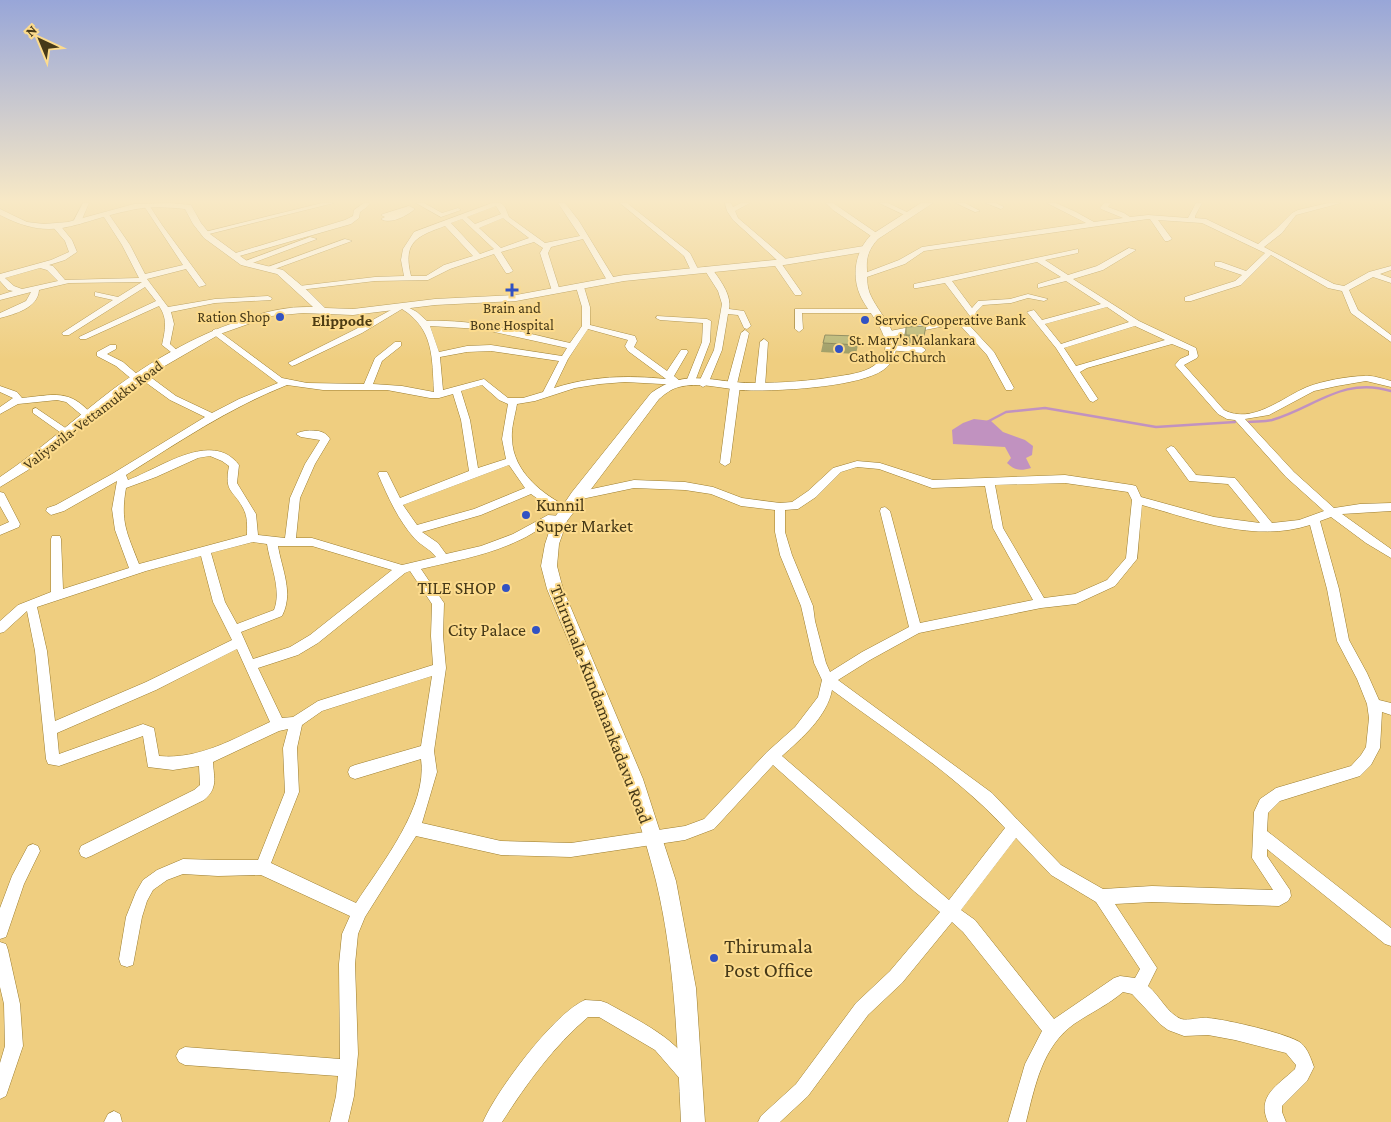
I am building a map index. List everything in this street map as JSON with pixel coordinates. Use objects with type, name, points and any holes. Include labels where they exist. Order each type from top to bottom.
[{"type":"main road","points":[[685,381],[760,387],[797,386],[870,373],[883,364],[888,358],[890,341],[884,323],[874,311],[864,293],[861,276],[863,255]]},
{"type":"main road","name":"Thirumala-Kundamankadavu Road","points":[[685,381],[655,396],[577,496],[563,516],[552,544],[549,566],[555,589],[634,779],[666,881],[685,988],[693,1122]]},
{"type":"street","points":[[42,266],[66,255]]},
{"type":"street","points":[[130,255],[145,280],[167,310],[170,324],[166,345],[176,353]]},
{"type":"street","points":[[180,255],[202,285]]},
{"type":"street","points":[[233,255],[244,263],[280,272],[321,310]]},
{"type":"street","points":[[244,263],[267,255]]},
{"type":"street","points":[[269,268],[306,255]]},
{"type":"street","points":[[405,255],[403,260],[408,278]]},
{"type":"street","points":[[299,288],[375,278],[428,278],[440,270],[483,255]]},
{"type":"street","points":[[501,255],[510,271]]},
{"type":"street","points":[[545,255],[556,291]]},
{"type":"street","points":[[595,255],[610,280]]},
{"type":"street","points":[[688,255],[695,270]]},
{"type":"street","points":[[773,255],[781,263],[798,293]]},
{"type":"street","name":"Valiyavila-Vettamukku Road","points":[[0,483],[67,433],[87,415],[176,353],[216,332],[270,313],[303,310],[365,311],[434,302],[516,298],[610,280],[695,270],[781,263],[826,255]]},
{"type":"street","points":[[861,276],[902,262],[912,255]]},
{"type":"street","points":[[917,286],[1052,255]]},
{"type":"street","points":[[1041,286],[1100,268],[1122,255]]},
{"type":"street","points":[[1188,300],[1238,283],[1266,255]]},
{"type":"street","points":[[1276,255],[1331,286],[1345,289],[1372,274],[1391,268]]},
{"type":"street","points":[[1038,258],[1136,324],[1195,352],[1194,356],[1180,363],[1185,372],[1221,412],[1230,417],[1238,418],[1266,413],[1311,389],[1338,383],[1366,378],[1391,384]]},
{"type":"street","points":[[1218,264],[1247,274]]},
{"type":"street","points":[[22,291],[11,288],[1,279],[34,266],[42,266],[50,268],[63,282]]},
{"type":"street","points":[[0,298],[63,282],[145,280],[187,266]]},
{"type":"street","points":[[216,332],[285,383],[317,386],[368,386],[439,394],[484,382],[505,401],[513,402],[575,385],[636,378],[685,381],[718,350],[726,304],[722,291],[708,269]]},
{"type":"street","points":[[1372,274],[1391,281]]},
{"type":"street","points":[[66,333],[120,300],[145,280]]},
{"type":"street","points":[[890,341],[945,324],[979,322],[947,280]]},
{"type":"street","points":[[547,394],[564,359],[586,326],[586,307],[580,287]]},
{"type":"street","points":[[0,316],[32,300],[36,295],[35,288]]},
{"type":"street","points":[[1345,289],[1354,311],[1391,340]]},
{"type":"street","points":[[98,294],[120,300]]},
{"type":"street","points":[[970,310],[975,310],[981,303],[1011,302],[1028,296],[1044,299]]},
{"type":"street","points":[[167,310],[215,300],[268,298]]},
{"type":"street","points":[[83,337],[161,302]]},
{"type":"street","points":[[303,310],[314,302]]},
{"type":"street","points":[[1040,323],[1106,305]]},
{"type":"street","points":[[292,362],[359,331],[402,306],[412,311],[426,324],[435,355],[439,394]]},
{"type":"street","points":[[724,311],[741,313],[746,330],[734,385],[725,463]]},
{"type":"street","points":[[799,329],[798,311],[874,311]]},
{"type":"street","points":[[1031,312],[1094,399]]},
{"type":"street","points":[[660,318],[707,321],[706,342],[685,381]]},
{"type":"street","points":[[964,322],[990,354],[1009,388]]},
{"type":"street","points":[[426,324],[440,323],[478,326],[572,346]]},
{"type":"street","points":[[1058,347],[1136,324]]},
{"type":"street","points":[[586,326],[632,338],[633,341],[629,346],[631,349],[685,381]]},
{"type":"street","points":[[890,341],[922,350]]},
{"type":"street","points":[[1074,371],[1084,366],[1172,341]]},
{"type":"street","points":[[760,387],[764,342]]},
{"type":"street","points":[[368,386],[378,360],[398,344]]},
{"type":"street","points":[[113,347],[100,354],[108,356],[117,364],[173,398],[213,417]]},
{"type":"street","points":[[435,355],[467,349],[491,348],[564,359]]},
{"type":"street","points":[[684,352],[685,381]]},
{"type":"street","points":[[51,511],[60,508],[122,473],[256,393],[285,383]]},
{"type":"street","points":[[0,389],[14,394],[19,401],[33,401],[53,396],[64,396],[87,415]]},
{"type":"street","points":[[456,389],[468,432],[474,472]]},
{"type":"street","points":[[0,411],[18,399]]},
{"type":"street","points":[[513,402],[506,442],[511,461],[532,489],[563,516]]},
{"type":"street","points":[[36,411],[67,433]]},
{"type":"street","points":[[1238,418],[1259,442],[1331,513],[1367,540],[1391,554]]},
{"type":"street","points":[[290,542],[295,498],[310,464],[325,439],[321,435],[301,434]]},
{"type":"street","points":[[1171,449],[1193,478],[1230,481],[1270,527]]},
{"type":"street","points":[[123,486],[170,466],[192,454],[209,451],[222,456],[234,465],[232,474],[233,488],[252,516],[253,538]]},
{"type":"street","points":[[397,503],[474,472],[511,461]]},
{"type":"street","points":[[413,828],[501,848],[571,850],[652,836],[685,833],[709,824],[772,756],[800,731],[824,699],[828,680],[866,656],[916,629],[1041,603],[1076,599],[1111,583],[1131,559],[1136,500],[1132,489],[1065,479],[932,484],[880,466],[857,464],[837,470],[812,494],[794,506],[741,502],[713,492],[685,486],[634,484],[577,496]]},
{"type":"street","points":[[122,473],[123,486],[117,509],[122,537],[135,570]]},
{"type":"street","points":[[383,474],[401,512],[420,537],[434,546],[443,558]]},
{"type":"street","points":[[989,481],[998,528],[1041,603]]},
{"type":"street","points":[[414,530],[477,512],[532,489]]},
{"type":"street","points":[[0,496],[15,524],[0,531]]},
{"type":"street","points":[[1136,500],[1219,522],[1270,527],[1294,525],[1331,513],[1362,507],[1391,507]]},
{"type":"street","points":[[780,506],[780,532],[786,555],[808,606],[808,620],[820,663],[828,680],[987,798],[1056,870],[1101,897],[1149,968],[1139,988]]},
{"type":"street","points":[[885,511],[916,629]]},
{"type":"street","points":[[250,665],[294,651],[314,639],[407,568],[483,550],[518,537],[548,519],[563,516]]},
{"type":"street","points":[[1101,897],[1152,894],[1279,898],[1282,896],[1282,890],[1259,858],[1261,812],[1265,804],[1276,795],[1355,771],[1366,760],[1373,748],[1376,718],[1374,704],[1363,677],[1343,641],[1333,589],[1314,519]]},
{"type":"street","points":[[0,628],[15,614],[31,604],[110,580],[135,570],[253,538],[312,542],[407,568],[417,575],[438,603],[440,668],[427,751],[430,772],[413,828],[359,912],[350,934],[347,1068],[341,1122]]},
{"type":"street","points":[[56,539],[57,596]]},
{"type":"street","points":[[50,730],[151,686],[278,613],[281,609],[283,596],[273,553],[272,540]]},
{"type":"street","points":[[205,551],[219,602],[237,636],[278,725]]},
{"type":"street","points":[[31,604],[41,651],[44,695],[53,759],[58,760],[143,730],[149,732],[153,762],[173,764],[190,762],[206,758],[278,725],[296,722],[318,707],[440,668]]},
{"type":"street","points":[[1374,704],[1391,709]]},
{"type":"street","points":[[262,867],[292,792],[290,748],[296,722]]},
{"type":"street","points":[[355,772],[427,751]]},
{"type":"street","points":[[772,756],[950,912],[970,926],[1052,1030]]},
{"type":"street","points":[[86,851],[200,795],[207,788],[206,758]]},
{"type":"street","points":[[767,1122],[802,1090],[862,1009],[896,976],[950,912],[1015,827]]},
{"type":"street","points":[[1260,834],[1391,938]]},
{"type":"street","points":[[0,931],[17,881],[33,850]]},
{"type":"street","points":[[127,959],[134,917],[141,897],[148,885],[162,875],[183,866],[262,867],[359,912]]},
{"type":"street","points":[[0,950],[12,1004],[14,1046],[0,1088]]},
{"type":"street","points":[[1018,1121],[1032,1067],[1044,1041],[1052,1030],[1067,1018],[1120,984],[1127,983],[1139,988],[1164,1017],[1175,1025],[1185,1028],[1199,1026],[1234,1030],[1292,1048],[1302,1058],[1305,1067],[1301,1075],[1273,1102],[1272,1113],[1277,1122]]},
{"type":"street","points":[[492,1122],[514,1086],[543,1049],[569,1021],[585,1008],[601,1009],[660,1044],[690,1076]]},
{"type":"street","points":[[185,1056],[347,1068]]},
{"type":"shaded area","points":[[974,419],[991,421],[1003,432],[1025,440],[1033,446],[1032,455],[1026,458],[1031,468],[1018,470],[1010,466],[1007,463],[1011,458],[1005,447],[953,444],[952,430]]},
{"type":"building","points":[[926,326],[924,336],[906,335],[906,327]]},
{"type":"building","points":[[825,335],[857,336],[858,345],[823,343]]},
{"type":"waterway","points":[[1248,422],[1272,420],[1287,415],[1343,390],[1374,387],[1391,391]]},
{"type":"waterway","points":[[987,422],[1006,412],[1045,408],[1156,427],[1235,422]]},
{"type":"place","name":"Brain and Bone Hospital","points":[[512,290]]},
{"type":"place","name":"Ration Shop","points":[[280,317]]},
{"type":"place","name":"Service Cooperative Bank","points":[[865,320]]},
{"type":"place","name":"St. Mary's Malankara Catholic Church","points":[[839,349]]},
{"type":"place","name":"Kunnil Super Market","points":[[526,515]]},
{"type":"place","name":"TILE SHOP","points":[[506,588]]},
{"type":"place","name":"City Palace","points":[[536,630]]},
{"type":"place","name":"Thirumala Post Office","points":[[714,958]]},
{"type":"district","name":"Elippode","points":[[342,320]]}]
